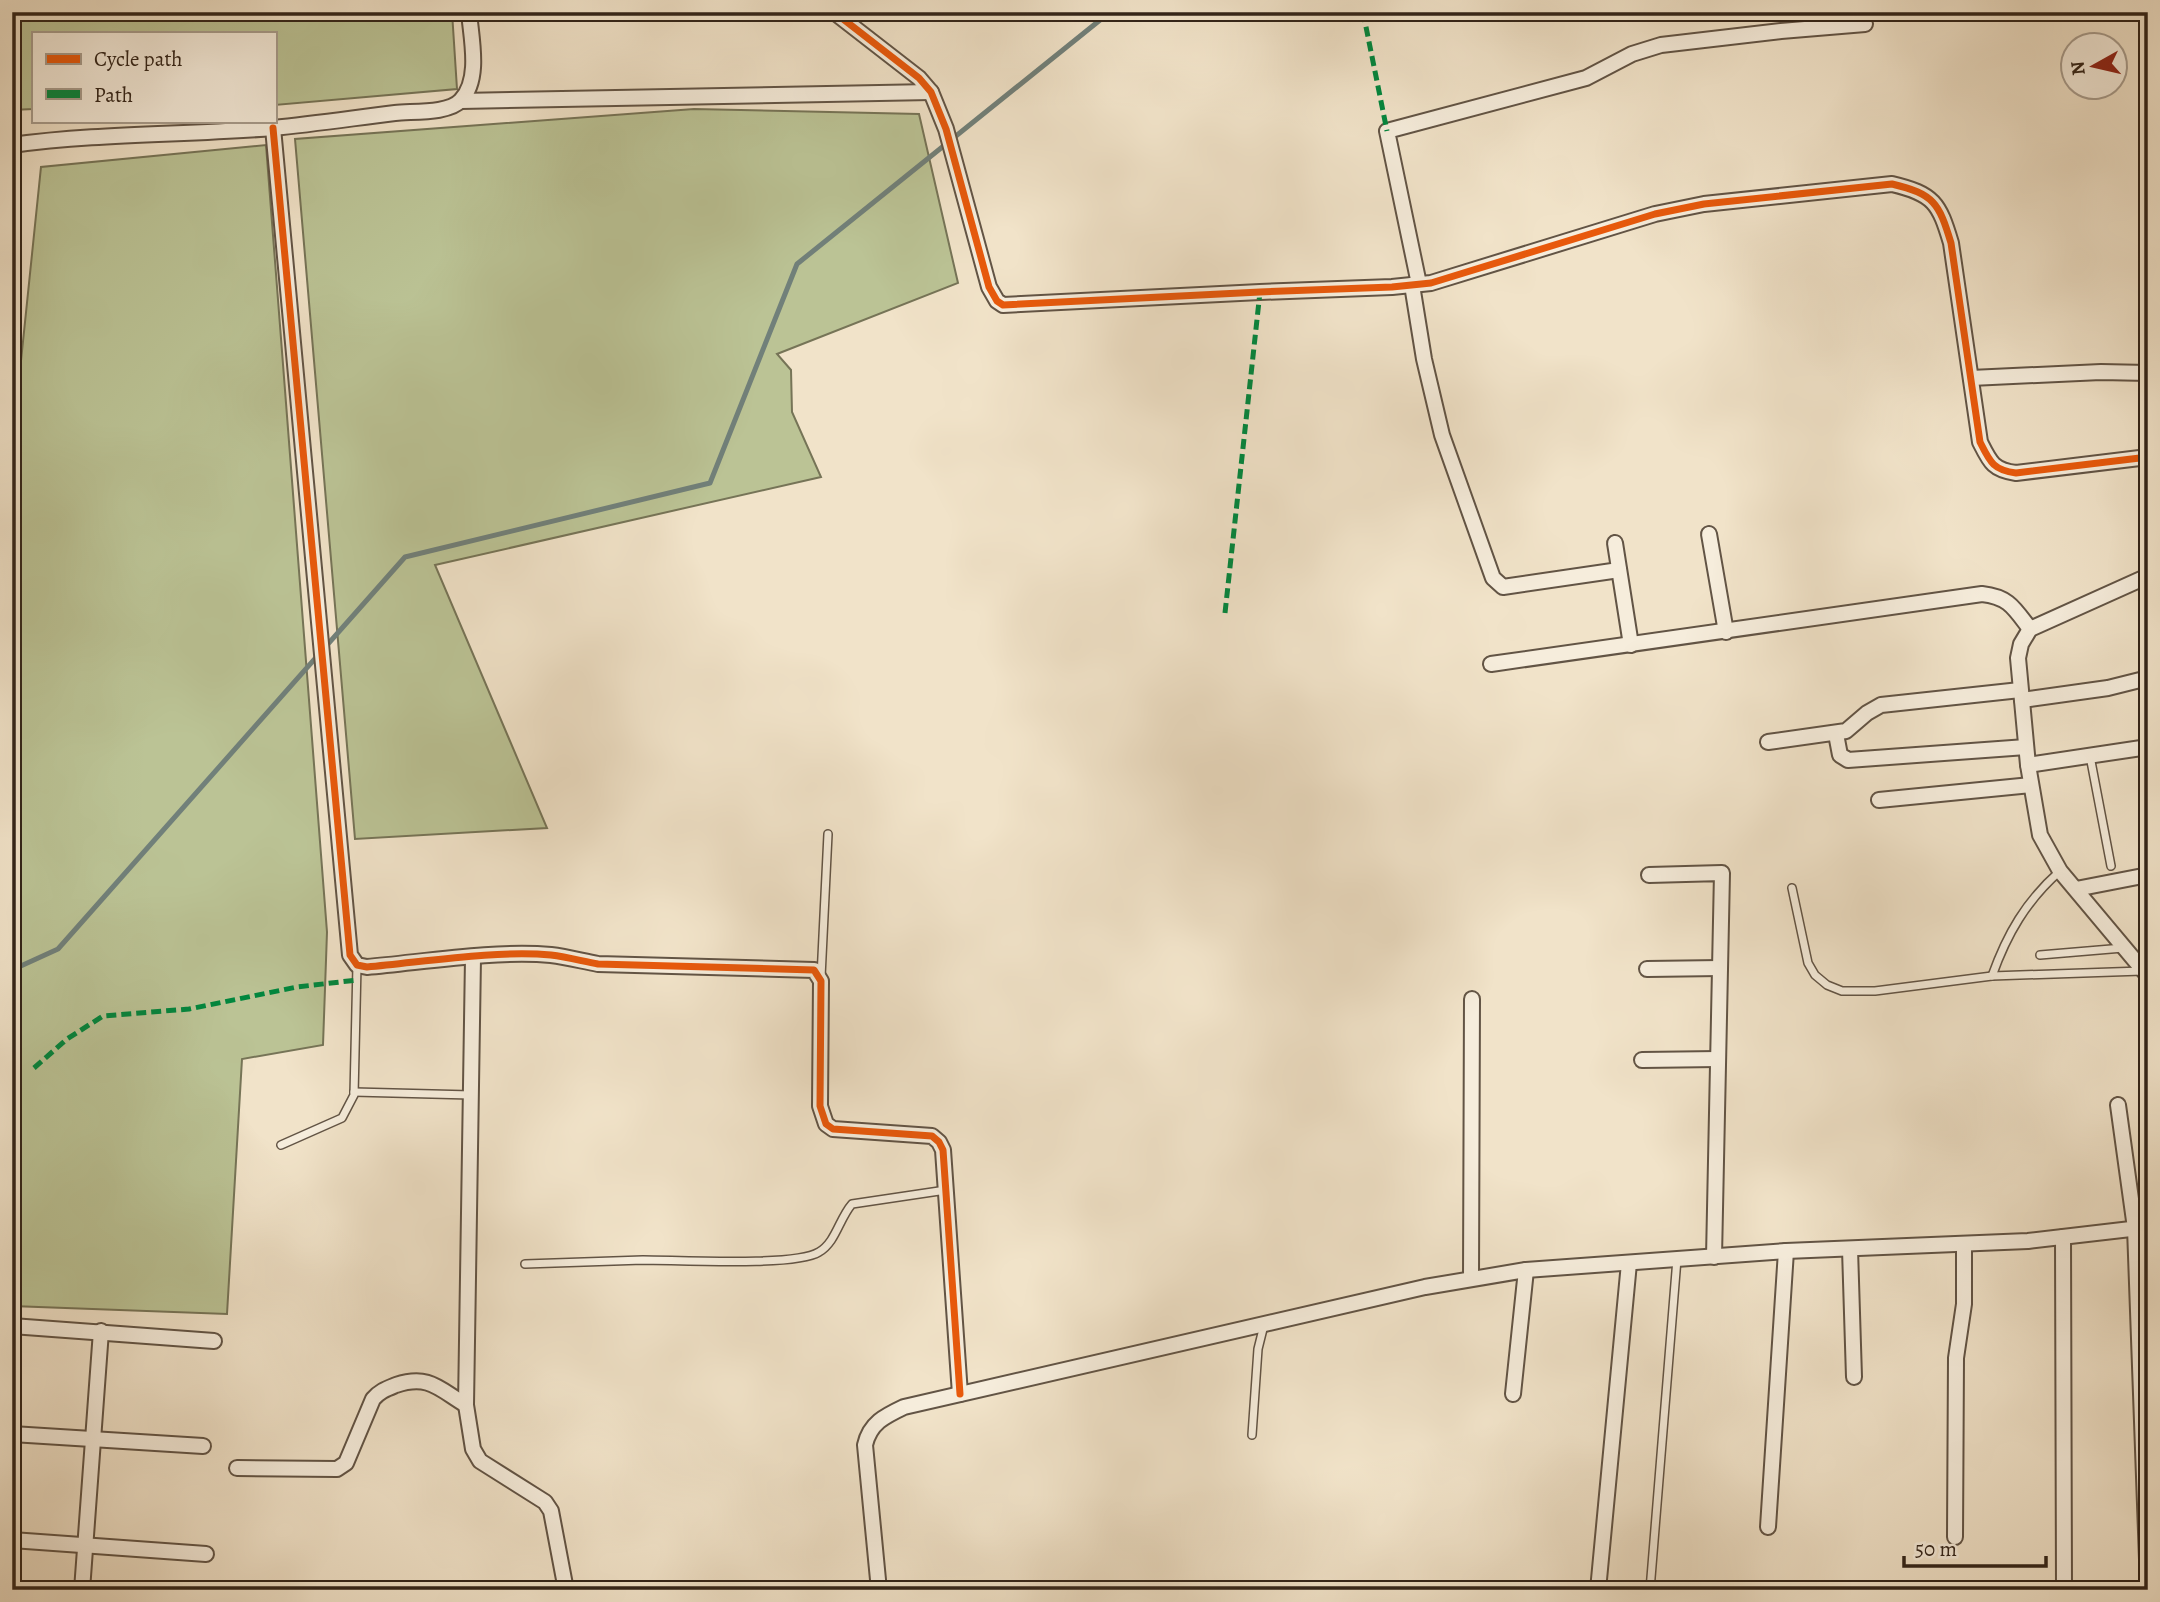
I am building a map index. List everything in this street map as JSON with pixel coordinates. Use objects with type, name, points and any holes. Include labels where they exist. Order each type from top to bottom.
[{"type":"street","points":[[12,145],[62,138],[274,128],[449,108],[461,101],[469,88],[473,61],[469,12]]},
{"type":"street","points":[[834,12],[919,78],[931,92],[946,129],[989,287],[997,301],[1003,305],[1431,282],[1655,214],[1704,204],[1892,184],[1914,189],[1933,200],[1944,219],[1951,243],[1980,442],[1990,462],[2001,471],[2016,474],[2148,457]]},
{"type":"street","points":[[1619,570],[1503,587],[1493,578],[1442,435],[1424,359],[1415,284],[1387,131],[1586,78],[1633,54],[1661,45],[1866,24]]},
{"type":"street","points":[[461,101],[931,92]]},
{"type":"street","points":[[274,128],[350,955],[357,965],[367,967],[548,955],[598,964],[810,969],[818,974],[821,981],[820,1106],[826,1124],[833,1129],[932,1136],[943,1150],[960,1395]]},
{"type":"street","points":[[1971,378],[2101,372],[2148,373]]},
{"type":"street","points":[[1709,534],[1726,632]]},
{"type":"street","points":[[1615,544],[1631,645]]},
{"type":"street","points":[[2145,973],[2060,871],[2040,835],[2028,765],[2018,658],[2021,644],[2030,629],[2148,576]]},
{"type":"street","points":[[1490,664],[1982,594],[1996,595],[2008,601],[2030,629]]},
{"type":"street","points":[[1768,742],[1846,731],[1881,705],[2108,688],[2148,678]]},
{"type":"street","points":[[1836,734],[1840,755],[1848,760],[2026,747]]},
{"type":"street","points":[[2028,765],[2148,747]]},
{"type":"street","points":[[1879,800],[2031,785]]},
{"type":"street","points":[[1649,875],[1722,873],[1714,1257]]},
{"type":"street","points":[[2076,890],[2148,876]]},
{"type":"street","points":[[473,958],[466,1405],[473,1449],[480,1461],[545,1502],[551,1511],[566,1590]]},
{"type":"street","points":[[1647,969],[1720,968]]},
{"type":"street","points":[[1471,1278],[1472,999]]},
{"type":"street","points":[[1642,1060],[1718,1059]]},
{"type":"street","points":[[2118,1105],[2141,1228],[2148,1587]]},
{"type":"street","points":[[879,1590],[865,1445],[867,1433],[877,1421],[904,1407],[1471,1278],[1526,1270],[1786,1251],[1964,1244],[2141,1228]]},
{"type":"street","points":[[2063,1237],[2064,1590]]},
{"type":"street","points":[[1955,1537],[1956,1358],[1964,1304],[1964,1244]]},
{"type":"street","points":[[1850,1249],[1854,1377]]},
{"type":"street","points":[[1768,1527],[1786,1251]]},
{"type":"street","points":[[1598,1590],[1629,1263]]},
{"type":"street","points":[[1513,1394],[1526,1270]]},
{"type":"street","points":[[12,1326],[214,1340]]},
{"type":"street","points":[[82,1590],[101,1331]]},
{"type":"street","points":[[237,1468],[342,1467],[373,1399],[380,1391],[405,1382],[426,1381],[466,1405]]},
{"type":"street","points":[[12,1434],[203,1446]]},
{"type":"street","points":[[12,1540],[206,1553]]},
{"type":"lane","points":[[2090,755],[2111,866]]},
{"type":"lane","points":[[821,981],[828,834]]},
{"type":"lane","points":[[1992,976],[2001,951],[2031,899],[2060,871]]},
{"type":"lane","points":[[1792,888],[1808,963],[1815,975],[1827,985],[1842,991],[1859,992],[1992,976],[2145,973]]},
{"type":"lane","points":[[2040,955],[2124,948]]},
{"type":"lane","points":[[281,1145],[342,1118],[348,1110],[354,1092],[357,965]]},
{"type":"lane","points":[[354,1092],[471,1096]]},
{"type":"lane","points":[[524,1264],[643,1260],[746,1261],[816,1254],[829,1245],[845,1212],[852,1205],[946,1190]]},
{"type":"lane","points":[[1650,1590],[1677,1259]]},
{"type":"lane","points":[[1252,1435],[1258,1349],[1265,1324]]},
{"type":"green space","points":[[12,12],[452,12],[457,89],[276,105],[276,32],[32,32],[32,109],[12,110]]},
{"type":"green space","points":[[694,109],[919,114],[958,283],[777,354],[791,370],[792,412],[821,477],[435,565],[547,828],[355,839],[295,139]]},
{"type":"green space","points":[[266,145],[327,932],[323,1045],[242,1059],[227,1314],[12,1306],[12,448],[41,167]]},
{"type":"waterway","points":[[12,970],[58,949],[405,557],[710,483],[797,264],[1110,12]]},
{"type":"marked path","points":[[1363,12],[1387,131]]},
{"type":"marked path","points":[[1225,613],[1260,292]]},
{"type":"marked path","points":[[34,1068],[67,1039],[103,1016],[189,1009],[297,987],[357,980]]},
{"type":"cycle path","points":[[834,12],[919,78],[931,92],[946,129],[989,287],[997,301],[1003,305],[1431,283],[1655,214],[1704,204],[1892,184],[1917,192],[1933,202],[1947,229],[1980,442],[1993,464],[2002,470],[2016,473],[2148,457]]},
{"type":"cycle path","points":[[273,128],[350,955],[357,965],[367,967],[483,955],[529,954],[598,964],[814,970],[821,981],[820,1106],[826,1124],[833,1129],[932,1136],[943,1150],[960,1394]]}]
